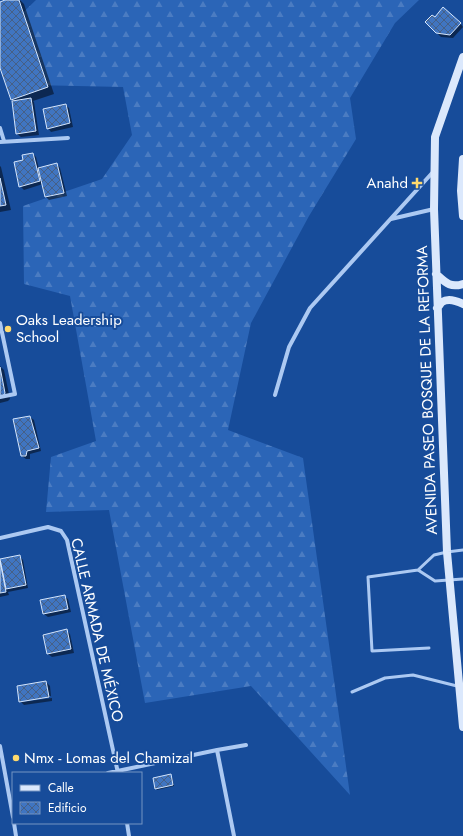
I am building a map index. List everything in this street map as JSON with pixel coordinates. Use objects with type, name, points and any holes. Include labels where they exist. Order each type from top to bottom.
[{"type":"main road","name":"AVENIDA PASEO BOSQUE DE LA REFORMA","points":[[463,57],[435,137],[434,209],[447,552],[463,727]]},
{"type":"main road","points":[[463,159],[463,216]]},
{"type":"main road","points":[[436,274],[452,286],[463,284]]},
{"type":"main road","points":[[438,308],[442,302],[446,301],[455,301],[463,304]]},
{"type":"street","points":[[0,128],[2,141],[68,138]]},
{"type":"street","points":[[275,395],[289,347],[310,308],[435,170]]},
{"type":"street","points":[[391,219],[434,209]]},
{"type":"street","points":[[0,323],[15,394],[0,397]]},
{"type":"street","name":"CALLE ARMADA DE MÉXICO","points":[[0,538],[48,527],[60,531],[67,540],[117,772]]},
{"type":"street","points":[[117,772],[246,745]]},
{"type":"street","points":[[0,746],[11,789],[12,804]]},
{"type":"street","points":[[218,750],[234,836]]},
{"type":"street","points":[[14,824],[16,836]]},
{"type":"street","points":[[127,824],[130,836]]},
{"type":"lane","points":[[429,648],[372,651],[368,578],[418,570],[434,555],[463,550]]},
{"type":"lane","points":[[418,570],[435,581],[463,579]]},
{"type":"lane","points":[[352,692],[385,678],[412,675],[459,687]]},
{"type":"green space","points":[[36,0],[419,0],[395,23],[350,98],[356,139],[309,216],[251,323],[228,430],[303,458],[350,795],[251,686],[145,703],[109,510],[46,512],[51,457],[96,441],[70,296],[24,284],[23,206],[102,179],[132,135],[123,87],[32,85],[5,30]]},
{"type":"building","points":[[5,0],[19,0],[48,87],[11,100],[0,68],[0,2]]},
{"type":"building","points":[[443,7],[461,23],[450,35],[436,33],[425,22],[432,15],[435,17]]},
{"type":"building","points":[[31,98],[36,131],[16,134],[12,101]]},
{"type":"building","points":[[66,104],[70,123],[47,129],[43,109]]},
{"type":"building","points":[[33,153],[40,181],[19,187],[14,162],[23,160],[22,155]]},
{"type":"building","points":[[57,163],[64,193],[45,197],[38,168]]},
{"type":"building","points":[[0,178],[6,205],[0,206]]},
{"type":"building","points":[[0,367],[5,393],[0,397]]},
{"type":"building","points":[[30,416],[39,448],[27,451],[26,456],[21,456],[13,419]]},
{"type":"building","points":[[20,555],[26,585],[6,589],[0,559]]},
{"type":"building","points":[[0,561],[6,592],[0,593]]},
{"type":"building","points":[[65,595],[68,609],[43,614],[40,600]]},
{"type":"building","points":[[67,629],[71,649],[47,654],[43,635]]},
{"type":"building","points":[[46,681],[49,697],[19,702],[17,686]]},
{"type":"building","points":[[171,774],[173,785],[155,789],[153,778]]},
{"type":"place","name":"Anahd","points":[[417,183]]},
{"type":"place","name":"Oaks Leadership School","points":[[8,329]]},
{"type":"place","name":"Nmx - Lomas del Chamizal","points":[[16,758]]}]
